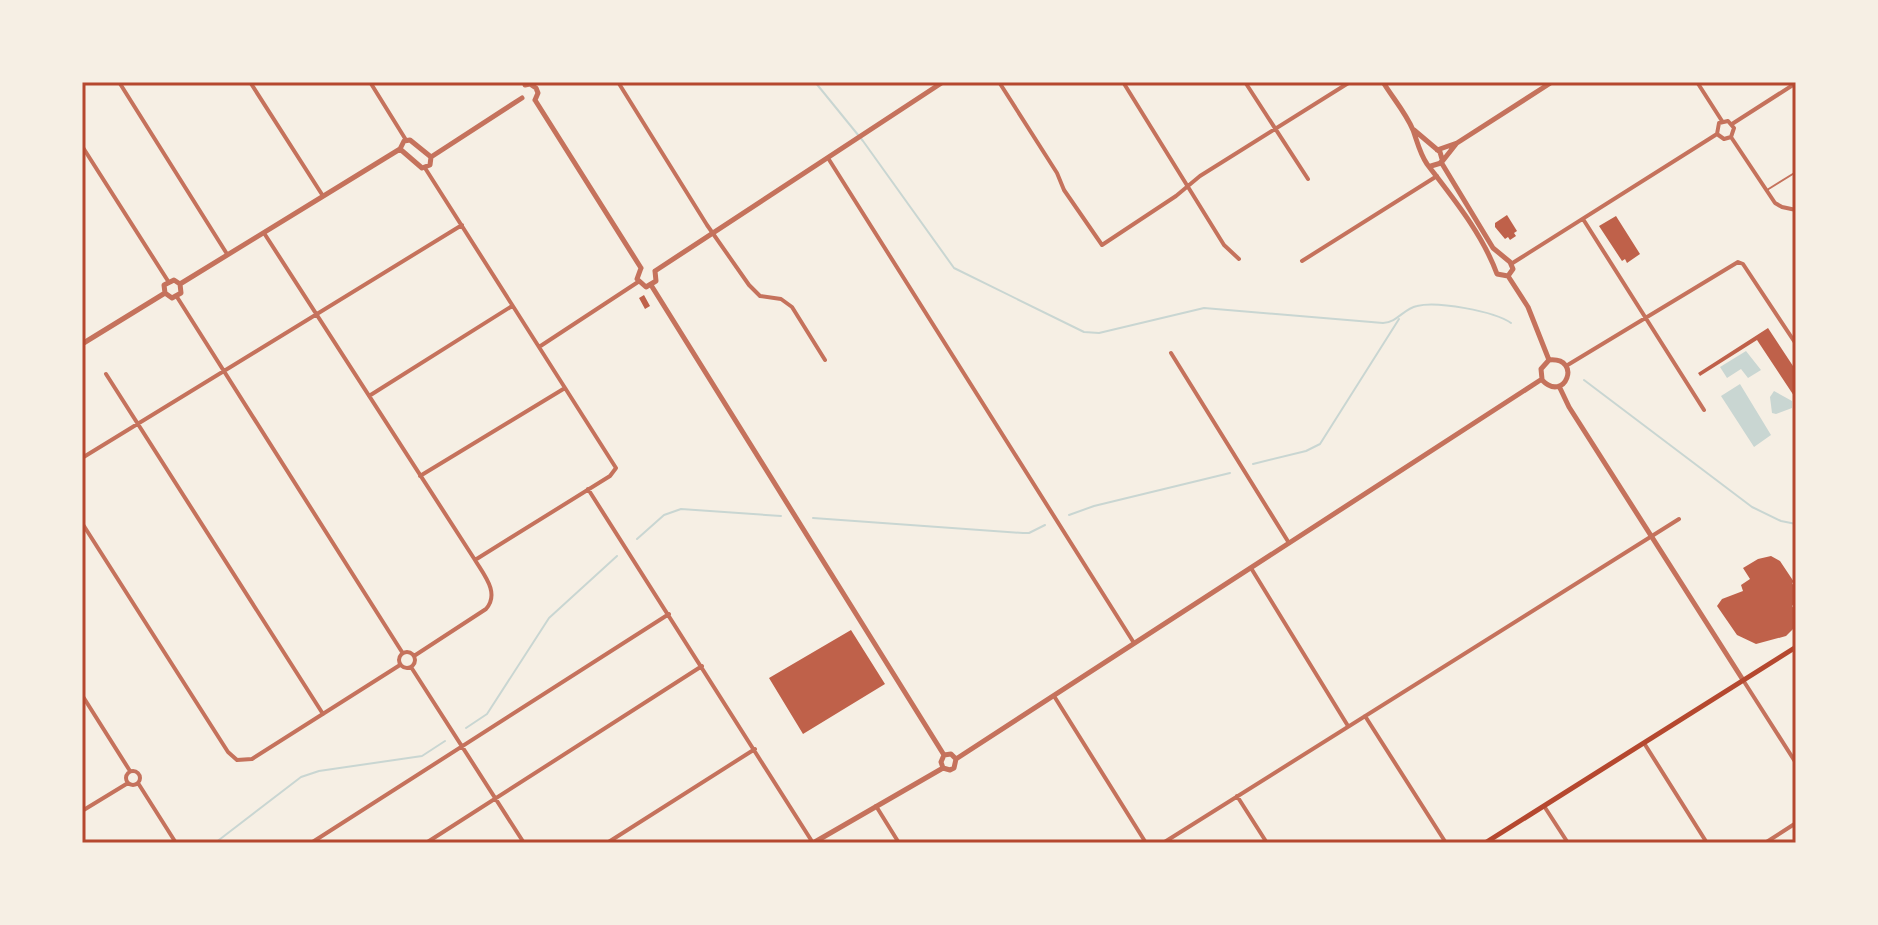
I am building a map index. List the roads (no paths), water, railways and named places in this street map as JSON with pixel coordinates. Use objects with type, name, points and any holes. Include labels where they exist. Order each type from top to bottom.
[{"type":"main road","points":[[1485,843],[1796,647]]},
{"type":"street","points":[[119,82],[227,254]]},
{"type":"street","points":[[250,82],[323,196]]},
{"type":"street","points":[[370,82],[406,140],[431,157]]},
{"type":"street","points":[[618,82],[749,285],[760,296],[781,299],[792,307],[825,360]]},
{"type":"street","points":[[655,271],[943,82]]},
{"type":"street","points":[[999,82],[1057,173],[1071,201],[1102,245],[1187,186],[1350,82]]},
{"type":"street","points":[[1123,82],[1224,245],[1239,259]]},
{"type":"street","points":[[1245,82],[1308,179]]},
{"type":"street","points":[[1383,82],[1413,130],[1436,149],[1493,248],[1511,264]]},
{"type":"street","points":[[1537,82],[1541,89]]},
{"type":"street","points":[[1431,166],[1442,160],[1457,143],[1552,82]]},
{"type":"street","points":[[1697,82],[1722,121],[1732,124],[1796,83]]},
{"type":"street","points":[[524,84],[536,88],[538,93],[535,100],[527,102],[522,98],[524,84]]},
{"type":"street","points":[[431,157],[522,98]]},
{"type":"street","points":[[535,100],[641,268]]},
{"type":"street","points":[[1722,121],[1716,128],[1717,134],[1724,139],[1731,137],[1734,131],[1732,124]]},
{"type":"street","points":[[1413,130],[1426,162],[1482,242],[1499,276],[1508,276],[1512,272],[1511,264]]},
{"type":"street","points":[[1511,264],[1717,134]]},
{"type":"street","points":[[1731,137],[1766,190],[1782,207],[1796,210]]},
{"type":"street","points":[[180,284],[400,149],[406,140]]},
{"type":"street","points":[[1425,157],[1429,150],[1457,143]]},
{"type":"street","points":[[82,146],[168,281]]},
{"type":"street","points":[[400,149],[425,168],[616,468],[614,473],[475,560]]},
{"type":"street","points":[[425,168],[431,163],[431,157]]},
{"type":"street","points":[[828,158],[1135,644]]},
{"type":"street","points":[[1302,261],[1437,176]]},
{"type":"street","points":[[1583,219],[1704,410]]},
{"type":"street","points":[[82,458],[462,225]]},
{"type":"street","points":[[264,233],[475,560],[493,594],[491,604],[486,609],[414,656],[411,667],[524,843]]},
{"type":"street","points":[[1495,268],[1499,261],[1504,260]]},
{"type":"street","points":[[1566,366],[1738,262],[1743,264],[1796,344]]},
{"type":"street","points":[[638,282],[637,273],[641,268],[655,271]]},
{"type":"street","points":[[638,282],[646,287],[651,285],[656,278],[655,271]]},
{"type":"street","points":[[1508,276],[1528,307],[1549,360]]},
{"type":"street","points":[[176,280],[180,284],[181,293],[177,297],[169,297],[165,293],[164,285],[168,281],[176,280]]},
{"type":"street","points":[[539,347],[638,282]]},
{"type":"street","points":[[651,285],[944,755]]},
{"type":"street","points":[[82,344],[165,293]]},
{"type":"street","points":[[177,297],[402,652]]},
{"type":"street","points":[[369,396],[513,306]]},
{"type":"street","points":[[1171,353],[1289,543]]},
{"type":"street","points":[[1549,360],[1557,360],[1566,366],[1567,377],[1559,386],[1550,386],[1542,379],[1541,369],[1549,360]]},
{"type":"street","points":[[106,374],[323,714]]},
{"type":"street","points":[[956,759],[1542,379]]},
{"type":"street","points":[[1559,386],[1573,413],[1796,763]]},
{"type":"street","points":[[420,476],[565,387]]},
{"type":"street","points":[[588,489],[813,843],[943,768],[952,770],[956,759],[951,754],[944,755]]},
{"type":"street","points":[[1163,843],[1679,519]]},
{"type":"street","points":[[82,523],[228,752],[237,760],[252,759],[400,665]]},
{"type":"street","points":[[1251,568],[1349,726]]},
{"type":"street","points":[[311,843],[669,614]]},
{"type":"street","points":[[402,652],[408,651],[414,656]]},
{"type":"street","points":[[402,652],[398,660],[400,665],[411,667]]},
{"type":"street","points":[[426,843],[702,666]]},
{"type":"street","points":[[82,695],[130,771],[139,774],[138,783],[176,843]]},
{"type":"street","points":[[1054,696],[1146,843]]},
{"type":"street","points":[[1365,716],[1446,843]]},
{"type":"street","points":[[1644,743],[1707,843]]},
{"type":"street","points":[[607,843],[755,749]]},
{"type":"street","points":[[943,768],[941,762],[944,755]]},
{"type":"street","points":[[128,783],[126,776],[130,771]]},
{"type":"street","points":[[82,811],[128,783],[138,783]]},
{"type":"street","points":[[1237,796],[1267,843]]},
{"type":"street","points":[[876,806],[899,843]]},
{"type":"street","points":[[1544,806],[1568,843]]},
{"type":"street","points":[[1765,843],[1796,823]]},
{"type":"lane","points":[[1766,190],[1796,172]]},
{"type":"waterway","points":[[815,82],[863,141],[954,268],[1084,332],[1099,333],[1204,308],[1383,323],[1412,308],[1438,305],[1479,311],[1511,323]]},
{"type":"waterway","points":[[1253,464],[1306,451],[1320,444],[1399,319]]},
{"type":"waterway","points":[[1584,380],[1752,507],[1781,521],[1796,524]]},
{"type":"waterway","points":[[1069,515],[1230,473]]},
{"type":"waterway","points":[[637,539],[664,515],[681,509],[781,516]]},
{"type":"waterway","points":[[813,518],[1023,533],[1045,525]]},
{"type":"waterway","points":[[466,728],[487,714],[549,618],[617,556]]},
{"type":"waterway","points":[[215,843],[301,777],[319,771],[422,756],[445,741]]}]
